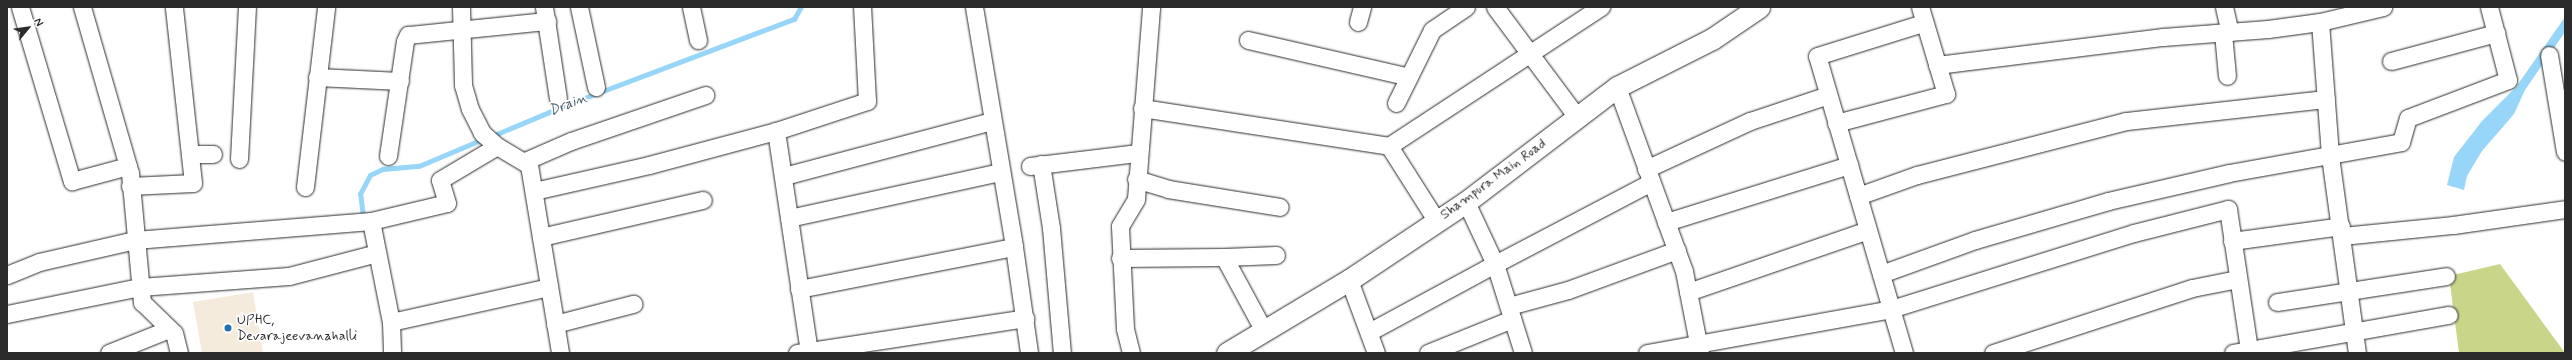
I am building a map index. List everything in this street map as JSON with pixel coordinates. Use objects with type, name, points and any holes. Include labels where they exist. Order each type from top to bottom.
[{"type":"street","points":[[20,7],[72,181],[128,166]]},
{"type":"street","points":[[82,7],[128,166],[142,302],[174,333],[180,353]]},
{"type":"street","points":[[130,186],[193,183],[174,7]]},
{"type":"street","points":[[238,159],[247,7]]},
{"type":"street","points":[[306,187],[317,77],[326,7]]},
{"type":"street","points":[[461,7],[464,85],[470,109],[491,141],[529,165],[560,353]]},
{"type":"street","points":[[579,7],[596,87]]},
{"type":"street","points":[[692,7],[698,40]]},
{"type":"street","points":[[534,191],[649,165],[776,131],[868,101],[862,7]]},
{"type":"street","points":[[974,7],[1000,172],[1014,247],[1029,353]]},
{"type":"street","points":[[1131,353],[1125,329],[1120,258],[1120,226],[1135,204],[1151,7]]},
{"type":"street","points":[[1396,103],[1432,30],[1466,7]]},
{"type":"street","points":[[1495,7],[1528,55],[1577,118]]},
{"type":"street","points":[[1142,108],[1389,146],[1601,7]]},
{"type":"street","name":"Shampura Main Road","points":[[1227,353],[1349,280],[1436,220],[1466,202],[1617,87],[1712,39],[1759,7]]},
{"type":"street","points":[[2224,7],[2227,76]]},
{"type":"street","points":[[1937,65],[2320,22],[2383,7]]},
{"type":"street","points":[[1881,274],[1975,240],[2108,201],[2228,173],[2330,156],[2400,142],[2408,118],[2508,80],[2489,7]]},
{"type":"street","points":[[388,156],[405,41],[408,35],[463,29],[545,14],[558,98]]},
{"type":"street","points":[[1836,123],[1946,94],[1922,15],[1817,56],[1836,123],[1904,353]]},
{"type":"street","points":[[2320,22],[2330,156],[2356,353]]},
{"type":"street","points":[[2391,61],[2496,33]]},
{"type":"street","points":[[1248,40],[1409,77]]},
{"type":"street","points":[[2549,55],[2565,152]]},
{"type":"street","points":[[317,77],[400,81]]},
{"type":"street","points":[[1617,87],[1677,250],[1688,292],[1700,349]]},
{"type":"street","points":[[525,162],[550,148],[705,95]]},
{"type":"street","points":[[1369,332],[1495,264],[1649,175],[1750,121],[1828,95]]},
{"type":"street","points":[[1858,196],[1917,175],[2126,121],[2326,99]]},
{"type":"street","points":[[784,176],[992,121]]},
{"type":"street","points":[[776,131],[784,176],[799,289],[805,352],[1025,318]]},
{"type":"street","points":[[7,275],[39,262],[135,240],[371,221],[447,203],[440,180],[491,141]]},
{"type":"street","points":[[1389,146],[1436,220]]},
{"type":"street","points":[[1062,353],[1051,228],[1036,165],[1138,153]]},
{"type":"street","points":[[190,154],[213,154]]},
{"type":"street","points":[[1666,222],[1849,165]]},
{"type":"street","points":[[789,218],[1000,172]]},
{"type":"street","points":[[1136,180],[1175,190],[1280,207]]},
{"type":"street","points":[[541,237],[703,200]]},
{"type":"street","points":[[1466,202],[1495,264],[1523,353]]},
{"type":"street","points":[[1647,353],[1700,349],[1891,309],[2134,233],[2228,209],[2238,279],[2241,351],[2449,315]]},
{"type":"street","points":[[2232,241],[2341,231],[2453,225],[2565,209]]},
{"type":"street","points":[[371,221],[391,322],[392,353]]},
{"type":"street","points":[[1688,292],[1868,230]]},
{"type":"street","points":[[799,289],[1014,247]]},
{"type":"street","points":[[1428,353],[1510,313],[1677,250]]},
{"type":"street","points":[[7,314],[140,287],[289,276],[377,253]]},
{"type":"street","points":[[1120,258],[1276,255]]},
{"type":"street","points":[[1224,257],[1264,331]]},
{"type":"street","points":[[2277,302],[2446,276]]},
{"type":"street","points":[[1994,353],[2192,288],[2238,279]]},
{"type":"street","points":[[1349,280],[1376,353]]},
{"type":"street","points":[[391,322],[549,287]]},
{"type":"street","points":[[555,324],[633,304]]},
{"type":"street","points":[[109,353],[169,329]]},
{"type":"shaded area","name":"UPHC, Devarajeevanahalli","points":[[253,292],[263,353],[202,353],[193,302]]},
{"type":"green space","points":[[2500,264],[2565,353],[2459,353],[2449,276]]},
{"type":"water","points":[[2565,17],[2565,32],[2525,90],[2514,114],[2482,151],[2467,176],[2464,190],[2447,185],[2454,157],[2482,121],[2516,87]]},
{"type":"waterway","name":"Drain","points":[[492,136],[566,105],[794,19],[801,7]]},
{"type":"waterway","name":"Drain","points":[[363,217],[360,194],[370,175],[383,169],[419,166],[483,139]]},
{"type":"place","name":"UPHC, Devarajeevanahalli","points":[[228,328]]}]
